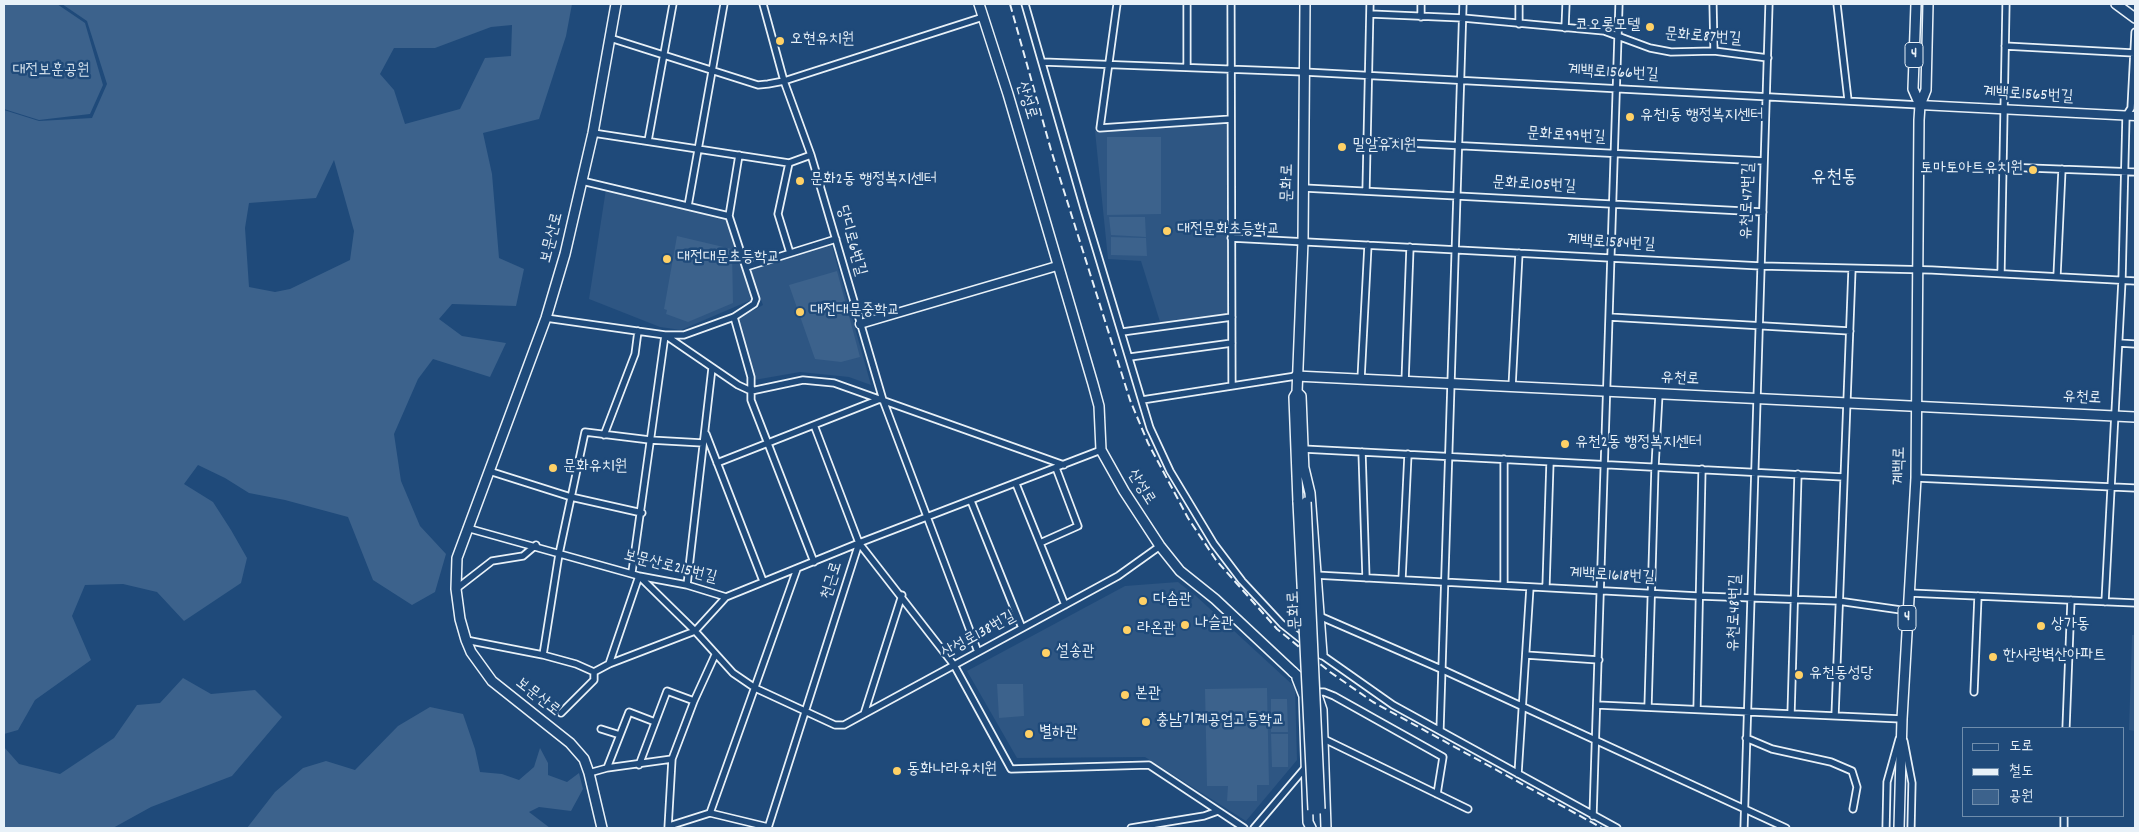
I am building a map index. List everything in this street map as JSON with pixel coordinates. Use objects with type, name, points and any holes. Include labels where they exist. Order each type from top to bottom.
[{"type":"main road","name":"보문산로","points":[[602,828],[589,773],[584,760],[570,743],[492,682],[471,652],[466,640],[460,619],[456,589],[457,558],[546,318],[582,182],[616,4]]},
{"type":"main road","name":"산성로","points":[[979,4],[1099,406],[1101,450],[1124,491],[1160,546],[1180,571],[1215,599],[1316,692]]},
{"type":"main road","name":"문화로","points":[[1302,502],[1297,474],[1294,397],[1297,392],[1296,376],[1303,241],[1306,4]]},
{"type":"main road","name":"계백로","points":[[1916,4],[1913,89],[1920,105]]},
{"type":"main road","name":"계백로","points":[[1899,828],[1902,723],[1916,478],[1920,105],[1926,90],[1928,4]]},
{"type":"main road","points":[[2116,4],[2135,18]]},
{"type":"main road","name":"유천로","points":[[1296,376],[1847,404],[2135,416]]},
{"type":"main road","name":"문화로","points":[[1297,392],[1301,396],[1304,468],[1302,502],[1316,810],[1321,828]]},
{"type":"main road","points":[[1304,468],[1310,493],[1317,615],[1322,654]]},
{"type":"main road","points":[[1297,474],[1294,494],[1302,617],[1306,642]]},
{"type":"main road","points":[[1293,672],[1302,686],[1304,696],[1308,822],[1312,828]]},
{"type":"main road","points":[[1316,692],[1322,710],[1326,828]]},
{"type":"main road","name":"문화로","points":[[1312,828],[1316,810]]},
{"type":"street","points":[[648,141],[673,4]]},
{"type":"street","points":[[688,206],[724,4]]},
{"type":"street","name":"당디로6번길","points":[[763,4],[784,81],[811,155],[882,399],[978,652]]},
{"type":"street","points":[[1025,4],[1150,428],[1170,471],[1214,544],[1242,582],[1282,624],[1393,705],[1617,828]]},
{"type":"street","points":[[1117,4],[1100,128],[1231,119]]},
{"type":"street","points":[[1187,67],[1188,4]]},
{"type":"street","points":[[1231,4],[1232,386]]},
{"type":"street","points":[[1366,191],[1370,4]]},
{"type":"street","points":[[1421,4],[1421,16]]},
{"type":"street","points":[[1440,730],[1463,4]]},
{"type":"street","points":[[1519,4],[1519,24]]},
{"type":"street","points":[[1565,28],[1566,4]]},
{"type":"street","points":[[1593,816],[1619,4]]},
{"type":"street","points":[[1713,4],[1714,51]]},
{"type":"street","name":"유천로47번길","points":[[1757,399],[1770,4]]},
{"type":"street","points":[[1837,4],[1848,100]]},
{"type":"street","points":[[2001,273],[2006,4]]},
{"type":"street","name":"문화로87번길","points":[[1370,14],[1462,18],[1604,31],[1650,48],[1671,52],[1714,51],[1768,58]]},
{"type":"street","points":[[610,38],[758,85],[784,81],[983,17]]},
{"type":"street","points":[[2105,602],[2122,280],[2126,116],[2131,108],[2135,32]]},
{"type":"street","points":[[2005,46],[2134,53]]},
{"type":"street","name":"계백로1566번길","points":[[1043,62],[1368,75],[1920,105]]},
{"type":"street","name":"계백로1565번길","points":[[1920,105],[2135,116]]},
{"type":"street","points":[[592,132],[789,163],[811,155]]},
{"type":"street","name":"문화로99번길","points":[[1367,141],[1764,161]]},
{"type":"street","points":[[546,318],[664,335],[684,335],[734,317],[754,304],[756,299],[729,216],[739,155]]},
{"type":"street","points":[[789,163],[778,214],[790,253]]},
{"type":"street","points":[[2003,167],[2135,172]]},
{"type":"street","points":[[2057,276],[2062,169]]},
{"type":"street","points":[[582,182],[729,216]]},
{"type":"street","name":"문화로105번길","points":[[1304,188],[1763,212]]},
{"type":"street","name":"계백로1584번길","points":[[1231,238],[1761,266],[2001,273],[2135,281]]},
{"type":"street","points":[[746,267],[836,239]]},
{"type":"street","points":[[1362,380],[1368,245]]},
{"type":"street","points":[[1405,382],[1410,247]]},
{"type":"street","points":[[1512,387],[1519,253]]},
{"type":"street","points":[[860,324],[1057,266]]},
{"type":"street","points":[[1835,716],[1852,269]]},
{"type":"street","points":[[734,317],[751,377],[751,400],[814,562]]},
{"type":"street","points":[[1122,332],[1232,317]]},
{"type":"street","points":[[1609,317],[1850,331]]},
{"type":"street","points":[[604,435],[635,354],[638,331]]},
{"type":"street","points":[[664,335],[738,385],[751,390],[815,380],[834,383],[1064,465]]},
{"type":"street","points":[[632,572],[642,513],[664,335]]},
{"type":"street","points":[[2119,343],[2135,344]]},
{"type":"street","points":[[1130,358],[1232,344]]},
{"type":"street","points":[[688,585],[712,368]]},
{"type":"street","points":[[1142,400],[1296,376]]},
{"type":"street","points":[[1648,707],[1650,592],[1659,394]]},
{"type":"street","points":[[717,463],[882,399]]},
{"type":"street","name":"유천로48번길","points":[[1744,828],[1757,399]]},
{"type":"street","points":[[814,425],[860,543],[902,595],[954,665],[1011,769],[1149,765],[1244,828]]},
{"type":"street","points":[[704,431],[763,581]]},
{"type":"street","points":[[543,655],[560,554],[585,432],[650,440],[703,443]]},
{"type":"street","points":[[1303,449],[1843,477]]},
{"type":"street","points":[[860,543],[1101,450]]},
{"type":"street","points":[[1362,452],[1366,578]]},
{"type":"street","points":[[1402,579],[1408,454]]},
{"type":"street","points":[[1504,459],[1504,585]]},
{"type":"street","points":[[1546,586],[1550,462]]},
{"type":"street","points":[[1040,543],[1078,526],[1056,468]]},
{"type":"street","points":[[1697,709],[1702,469]]},
{"type":"street","points":[[489,471],[571,497],[642,513]]},
{"type":"street","points":[[1791,714],[1798,474]]},
{"type":"street","points":[[1916,478],[2135,488]]},
{"type":"street","points":[[1016,484],[1064,605]]},
{"type":"street","points":[[972,501],[1022,628]]},
{"type":"street","name":"보문산로215번길","points":[[467,528],[536,545],[560,554],[632,572],[639,576],[688,585],[726,597],[860,543]]},
{"type":"street","name":"천근로","points":[[768,827],[860,543]]},
{"type":"street","points":[[456,589],[492,561],[522,556],[536,545]]},
{"type":"street","name":"산성로138번길","points":[[639,576],[695,631],[715,655],[734,673],[755,688],[835,725],[844,725],[1118,576],[1160,546]]},
{"type":"street","points":[[710,813],[797,569]]},
{"type":"street","name":"계백로1618번길","points":[[1315,574],[1698,596],[1838,600],[1908,611]]},
{"type":"street","points":[[609,664],[639,576]]},
{"type":"street","points":[[1518,774],[1530,587]]},
{"type":"street","points":[[1909,593],[2135,603]]},
{"type":"street","points":[[864,714],[902,595]]},
{"type":"street","points":[[1974,692],[1978,596]]},
{"type":"street","points":[[466,640],[543,655],[576,664],[594,672],[609,664],[695,631],[726,597]]},
{"type":"street","points":[[2066,727],[2071,600]]},
{"type":"street","points":[[1317,615],[1441,669],[1786,828]]},
{"type":"street","points":[[715,655],[694,701],[672,759],[669,827],[710,813],[768,827]]},
{"type":"street","points":[[1526,655],[1599,660]]},
{"type":"street","name":"보문산로","points":[[561,713],[594,680],[594,672]]},
{"type":"street","points":[[639,765],[667,691],[694,701]]},
{"type":"street","points":[[1304,696],[1316,692],[1334,696],[1443,757],[1437,794]]},
{"type":"street","points":[[1597,705],[1835,716],[1902,723]]},
{"type":"street","points":[[607,768],[629,712],[655,722]]},
{"type":"street","points":[[1886,828],[1887,782],[1902,723]]},
{"type":"street","points":[[1902,723],[1912,783],[1911,828]]},
{"type":"street","points":[[601,729],[620,735]]},
{"type":"street","points":[[1746,738],[1772,749],[1831,762],[1852,771],[1857,788],[1853,809]]},
{"type":"street","points":[[1324,739],[1468,809]]},
{"type":"street","points":[[589,773],[607,768],[672,759]]},
{"type":"street","points":[[1254,828],[1305,768]]},
{"type":"street","points":[[1131,828],[1204,816],[1218,811]]},
{"type":"shaded area","name":"대전문화초등학교","points":[[1229,120],[1229,315],[1161,325],[1141,261],[1108,259],[1095,131]]},
{"type":"shaded area","name":"대전대문초등학교","points":[[606,189],[728,218],[751,300],[681,330],[660,327],[589,299]]},
{"type":"shaded area","name":"대전대문중학교","points":[[831,243],[871,385],[849,377],[800,372],[754,380],[737,319],[763,305],[749,269]]},
{"type":"shaded area","name":"충남기계공업고등학교","points":[[1178,582],[1196,596],[1295,687],[1297,760],[1246,821],[1145,757],[1017,758],[967,671],[1125,586]]},
{"type":"shaded area","points":[[2132,635],[2135,635],[2135,731],[2129,730]]},
{"type":"green space","name":"대전보훈공원","points":[[4,4],[57,4],[85,23],[103,85],[90,114],[39,120],[4,109]]},
{"type":"green space","points":[[62,4],[572,4],[566,36],[539,119],[483,133],[492,174],[499,258],[524,269],[516,306],[452,304],[439,319],[462,336],[506,343],[490,377],[433,359],[418,379],[394,434],[401,481],[420,526],[446,554],[435,592],[412,605],[373,580],[348,517],[285,500],[249,493],[225,478],[198,465],[184,484],[213,502],[231,530],[247,558],[241,583],[184,621],[157,592],[123,584],[85,585],[72,616],[91,660],[35,700],[18,730],[4,734],[4,110],[39,121],[92,118],[107,84],[87,21]],"holes":[[[512,25],[511,56],[485,58],[460,109],[405,124],[394,90],[380,74],[394,48],[435,48],[491,27]],[[334,160],[354,231],[350,260],[290,289],[275,292],[249,287],[245,228],[249,203],[316,198]]]},
{"type":"green space","points":[[1107,137],[1161,137],[1161,214],[1107,215]]},
{"type":"green space","points":[[1109,217],[1145,217],[1146,237],[1111,235]]},
{"type":"green space","points":[[677,236],[732,249],[733,303],[688,322],[666,314],[667,310],[664,309]]},
{"type":"green space","points":[[1111,237],[1146,238],[1147,256],[1111,255]]},
{"type":"green space","points":[[837,271],[860,357],[841,362],[815,359],[789,285]]},
{"type":"green space","points":[[183,678],[211,694],[255,690],[282,717],[232,776],[151,807],[113,828],[4,828],[4,747],[19,764],[60,774],[114,738],[137,705],[160,703]]},
{"type":"green space","points":[[997,684],[1023,684],[1024,716],[999,718]]},
{"type":"green space","points":[[1267,688],[1269,785],[1257,785],[1257,801],[1227,801],[1228,786],[1207,786],[1205,689]]},
{"type":"green space","points":[[1271,699],[1287,699],[1288,732],[1271,732]]},
{"type":"green space","points":[[430,707],[463,714],[475,749],[480,772],[502,774],[519,780],[534,767],[540,748],[548,763],[548,775],[567,782],[579,773],[583,789],[571,811],[539,807],[529,812],[550,828],[247,828],[275,792],[303,768],[326,761],[355,770],[398,726]]},
{"type":"green space","points":[[1271,734],[1288,734],[1288,767],[1272,767]]},
{"type":"railway","points":[[1010,4],[1051,150],[1130,400],[1148,443],[1188,518],[1216,560],[1277,629],[1330,672],[1373,702],[1602,828]]},
{"type":"place","name":"코오롱모텔","points":[[1650,27]]},
{"type":"place","name":"오현유치원","points":[[780,41]]},
{"type":"place","name":"유천1동 행정복지센터","points":[[1630,117]]},
{"type":"place","name":"밀알유치원","points":[[1342,147]]},
{"type":"place","name":"토마토아트유치원","points":[[2033,170]]},
{"type":"place","name":"문화2동 행정복지센터","points":[[800,181]]},
{"type":"place","name":"대전문화초등학교","points":[[1167,231]]},
{"type":"place","name":"대전대문초등학교","points":[[667,259]]},
{"type":"place","name":"대전대문중학교","points":[[800,312]]},
{"type":"place","name":"유천2동 행정복지센터","points":[[1565,444]]},
{"type":"place","name":"문화유치원","points":[[553,468]]},
{"type":"place","name":"다솜관","points":[[1143,601]]},
{"type":"place","name":"나슬관","points":[[1185,625]]},
{"type":"place","name":"상가동","points":[[2041,626]]},
{"type":"place","name":"라온관","points":[[1127,630]]},
{"type":"place","name":"설송관","points":[[1046,653]]},
{"type":"place","name":"한사랑벽산아파트","points":[[1993,657]]},
{"type":"place","name":"유천동성당","points":[[1799,675]]},
{"type":"place","name":"본관","points":[[1125,695]]},
{"type":"place","name":"충남기계공업고등학교","points":[[1146,722]]},
{"type":"place","name":"별하관","points":[[1029,734]]},
{"type":"place","name":"동화나라유치원","points":[[897,771]]},
{"type":"district","name":"유천동","points":[[1834,179]]}]
